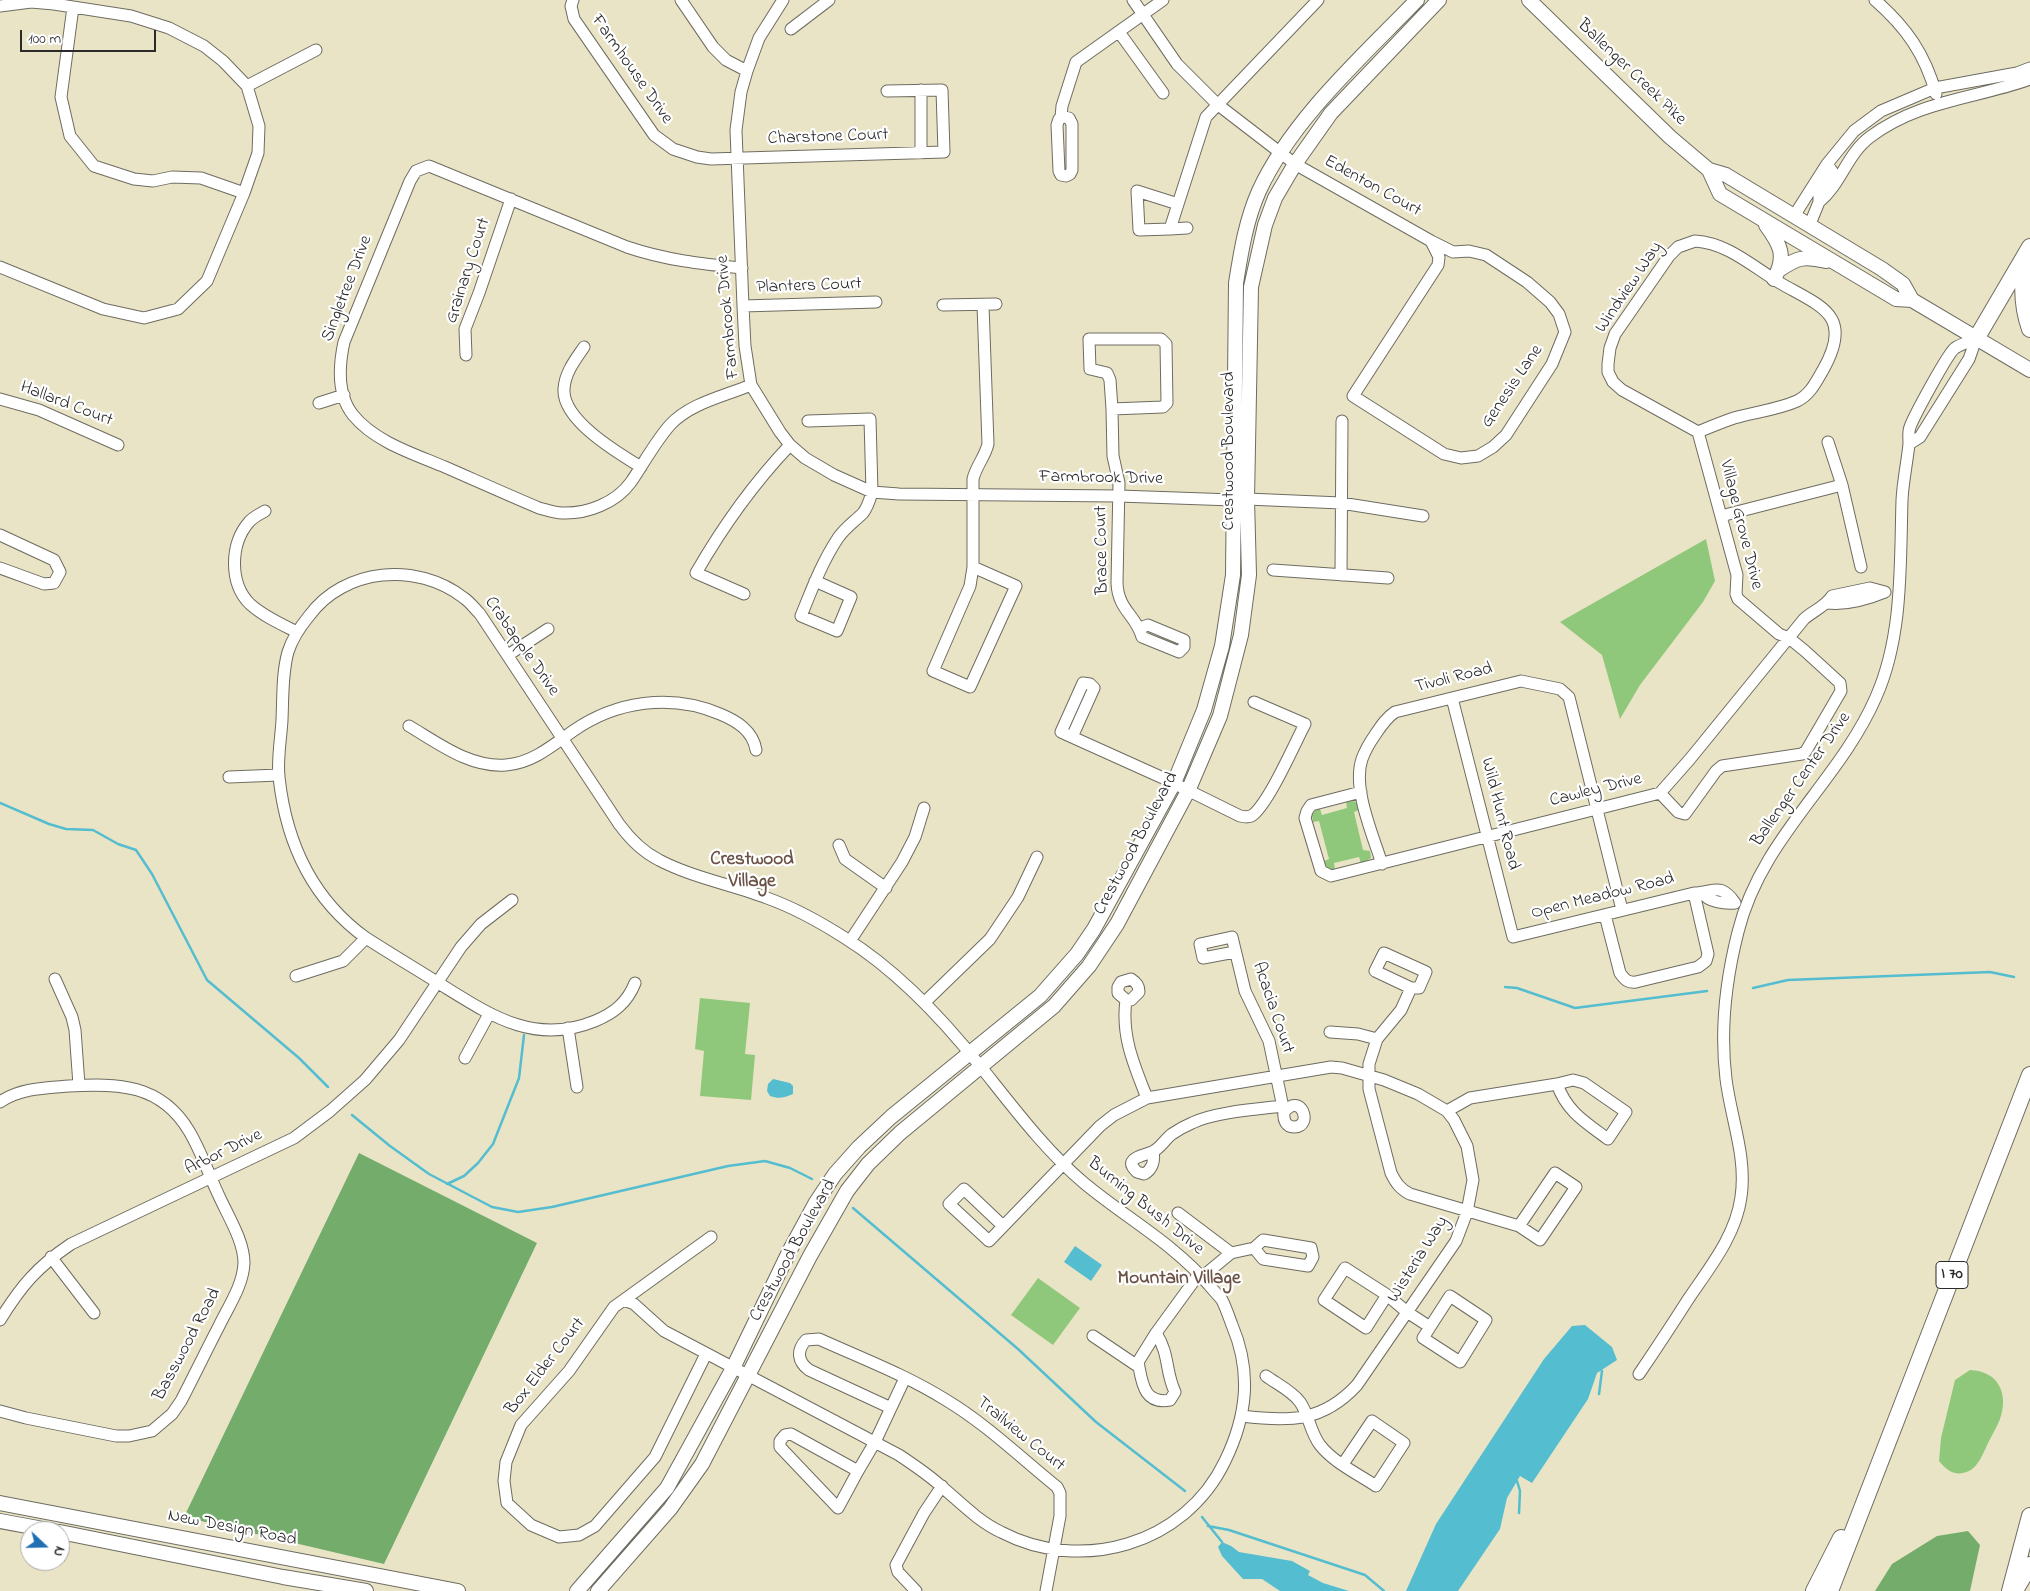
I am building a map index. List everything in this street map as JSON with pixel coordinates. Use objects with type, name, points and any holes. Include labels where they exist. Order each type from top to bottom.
[{"type":"highway","points":[[2030,248],[2022,289],[2030,329]]},
{"type":"highway","points":[[1976,339],[2030,248]]},
{"type":"highway","name":"I 70","points":[[1830,1591],[2030,1075]]},
{"type":"highway","points":[[1814,1591],[1874,1476]]},
{"type":"highway","points":[[2010,1591],[2030,1516]]},
{"type":"highway","points":[[2014,1591],[2030,1565]]},
{"type":"main road","name":"Crestwood Boulevard","points":[[577,1591],[668,1488],[733,1368],[790,1250],[815,1204],[835,1174],[859,1146],[891,1117],[1040,996],[1077,954],[1094,929],[1174,782],[1204,710],[1222,646],[1233,575],[1236,283],[1244,238],[1259,191],[1281,153],[1322,99],[1417,0]]},
{"type":"main road","name":"Crestwood Boulevard","points":[[598,1591],[648,1536],[687,1488],[702,1464],[810,1256],[847,1191],[868,1164],[900,1133],[1054,1006],[1090,966],[1117,924],[1188,791],[1220,716],[1241,635],[1249,575],[1247,498],[1251,287],[1265,224],[1275,198],[1295,164],[1331,112],[1439,0]]},
{"type":"main road","name":"Ballenger Creek Pike","points":[[1529,0],[1670,137],[1709,170],[1726,175],[1810,224],[1903,284],[1912,300]]},
{"type":"main road","name":"Ballenger Creek Pike","points":[[1709,170],[1720,194],[1896,299],[1912,300],[2030,370]]},
{"type":"main road","points":[[1762,220],[1780,247],[1776,274]]},
{"type":"main road","points":[[1776,274],[1798,258],[1811,258],[1837,264]]},
{"type":"main road","points":[[648,1536],[650,1521],[665,1500],[684,1460]]},
{"type":"main road","name":"New Design Road","points":[[0,1504],[458,1591]]},
{"type":"main road","points":[[0,1520],[20,1524]]},
{"type":"main road","name":"New Design Road","points":[[70,1534],[230,1567],[366,1591]]},
{"type":"main road","points":[[230,1567],[236,1549]]},
{"type":"street","name":"Farmhouse Drive","points":[[573,0],[571,6],[574,19],[654,135],[673,149],[690,155],[712,159],[736,158]]},
{"type":"street","points":[[682,0],[713,48],[726,60],[746,70]]},
{"type":"street","name":"Farmbrook Drive","points":[[783,0],[759,38],[746,70],[736,130],[736,158],[743,306],[746,346],[752,385],[770,419],[790,445],[817,466],[872,492],[1233,500],[1247,498],[1341,503],[1423,516]]},
{"type":"street","points":[[791,29],[829,0]]},
{"type":"street","name":"Edenton Court","points":[[1133,0],[1177,64],[1217,104],[1295,164],[1431,240]]},
{"type":"street","points":[[1061,117],[1062,106],[1076,62],[1162,0]]},
{"type":"street","points":[[1170,229],[1206,117],[1318,0]]},
{"type":"street","points":[[1875,0],[1895,18],[1913,40],[1926,64],[1939,103]]},
{"type":"street","points":[[0,6],[31,2],[72,7],[131,16],[169,28],[204,46],[247,86],[259,126],[258,153],[244,193],[207,281],[178,309],[144,318],[102,309],[0,267]]},
{"type":"street","points":[[72,7],[61,97],[70,136],[94,166],[134,179],[153,181],[172,177],[200,178],[244,193]]},
{"type":"street","points":[[1119,32],[1163,93]]},
{"type":"street","points":[[247,86],[316,50]]},
{"type":"street","points":[[1794,216],[1827,164],[1854,131],[1882,111],[1934,88],[2017,73],[2030,68]]},
{"type":"street","points":[[1819,202],[1828,195],[1852,155],[1870,137],[1901,117],[1939,103],[2009,87],[2030,79]]},
{"type":"street","points":[[921,90],[921,153]]},
{"type":"street","name":"Charstone Court","points":[[736,158],[944,152],[942,90],[888,91]]},
{"type":"street","points":[[1810,224],[1819,202],[1819,193],[1832,171],[1827,164]]},
{"type":"street","name":"Singletree Drive","points":[[742,268],[680,262],[627,247],[429,166],[416,171],[410,181],[344,342],[340,360],[344,395],[352,414],[369,430],[396,446],[540,508],[560,514],[592,510],[616,498],[630,484],[670,425],[683,414],[697,406],[752,385]]},
{"type":"street","points":[[1178,204],[1137,191],[1139,230],[1187,228]]},
{"type":"street","name":"Grainary Court","points":[[466,355],[465,329],[511,199]]},
{"type":"street","name":"Genesis Lane","points":[[1431,240],[1453,252],[1469,251],[1486,255],[1527,282],[1550,302],[1559,314],[1565,332],[1552,364],[1506,435],[1493,447],[1478,456],[1461,458],[1444,454],[1354,396],[1438,265],[1439,257],[1431,240]]},
{"type":"street","name":"Windview Way","points":[[1689,242],[1704,242],[1722,246],[1776,274],[1819,304],[1829,314],[1836,330],[1836,340],[1832,353],[1813,387],[1800,400],[1732,419],[1698,432],[1622,390],[1613,382],[1608,372],[1610,348],[1615,334],[1669,256],[1678,247],[1689,242]]},
{"type":"street","name":"Planters Court","points":[[743,306],[876,302]]},
{"type":"street","points":[[943,305],[996,304]]},
{"type":"street","points":[[973,567],[1016,586],[970,687],[933,671],[970,586],[973,567],[975,470],[985,455],[988,444],[983,305]]},
{"type":"street","name":"Brace Court","points":[[1112,409],[1163,407],[1168,403],[1166,344],[1161,339],[1089,339],[1090,369],[1107,373],[1110,380],[1113,456],[1118,474],[1119,496],[1118,593],[1125,610],[1140,628]]},
{"type":"street","points":[[1909,444],[1920,438],[1970,359],[1976,339]]},
{"type":"street","name":"Ballenger Center Drive","points":[[1639,1374],[1721,1250],[1736,1218],[1741,1198],[1743,1167],[1726,1079],[1724,1037],[1726,997],[1738,929],[1765,864],[1778,843],[1854,741],[1878,694],[1892,648],[1899,591],[1903,481],[1909,444],[1909,429],[1953,349],[1976,339]]},
{"type":"street","points":[[584,347],[571,366],[566,379],[564,390],[567,402],[584,426],[595,437],[640,468]]},
{"type":"street","points":[[319,403],[344,395]]},
{"type":"street","name":"Hallard Court","points":[[0,399],[39,410],[118,445]]},
{"type":"street","points":[[808,421],[870,419],[872,492],[864,512],[840,535],[826,557],[801,616],[837,631],[852,597],[816,581]]},
{"type":"street","points":[[1341,575],[1342,421]]},
{"type":"street","name":"Village Grove Drive","points":[[1660,792],[1678,812],[1685,814],[1716,771],[1722,766],[1796,756],[1806,751],[1840,696],[1840,683],[1789,638],[1779,634],[1738,599],[1735,589],[1737,575],[1698,432]]},
{"type":"street","points":[[1828,442],[1842,485],[1861,567]]},
{"type":"street","points":[[744,594],[696,573],[736,508],[790,445]]},
{"type":"street","points":[[1721,516],[1842,485]]},
{"type":"street","points":[[265,511],[250,521],[242,534],[236,551],[235,571],[240,590],[250,604],[297,632]]},
{"type":"street","points":[[0,535],[54,560],[60,572],[54,583],[44,584],[0,568]]},
{"type":"street","points":[[1273,570],[1388,578]]},
{"type":"street","name":"Crabapple Drive","points":[[635,984],[630,996],[618,1008],[586,1024],[548,1030],[526,1028],[489,1014],[366,938],[348,926],[325,900],[297,855],[286,821],[279,775],[284,678],[288,653],[297,632],[318,604],[342,586],[382,574],[400,574],[435,582],[464,598],[480,614],[620,824],[640,847],[658,860],[768,898],[802,913],[850,941],[885,967],[925,1002],[970,1053]]},
{"type":"street","name":"Cawley Drive","points":[[1361,792],[1311,805],[1307,811],[1305,818],[1321,871],[1331,876],[1660,792],[1690,759],[1804,619],[1828,603],[1838,604],[1873,597],[1885,592],[1899,591]]},
{"type":"street","points":[[508,655],[548,629]]},
{"type":"street","name":"Tivoli Road","points":[[1382,864],[1361,792],[1360,772],[1362,759],[1372,739],[1386,718],[1395,712],[1521,681],[1560,689],[1569,697],[1598,808]]},
{"type":"street","name":"Wild Hunt Road","points":[[1452,698],[1512,937]]},
{"type":"street","points":[[409,726],[457,754],[477,762],[507,765],[535,757],[563,740],[573,731],[619,707],[668,701],[707,708],[738,723],[749,733],[754,741],[756,750]]},
{"type":"street","points":[[1072,737],[1174,782],[1188,791],[1247,818],[1254,815],[1266,799],[1305,724],[1254,702]]},
{"type":"street","points":[[229,777],[279,775]]},
{"type":"street","points":[[850,941],[902,862],[915,837],[924,808]]},
{"type":"street","points":[[1598,808],[1622,910]]},
{"type":"street","points":[[839,845],[846,859],[886,888]]},
{"type":"street","points":[[925,1002],[990,939],[1018,897],[1037,857]]},
{"type":"street","points":[[1605,915],[1620,973],[1625,980],[1636,982],[1698,967],[1706,961],[1708,954],[1698,893]]},
{"type":"street","name":"Open Meadow Road","points":[[1512,937],[1698,893],[1712,900],[1735,903],[1746,907]]},
{"type":"street","name":"Arbor Drive","points":[[0,1320],[17,1292],[52,1257],[71,1244],[294,1138],[330,1111],[365,1080],[399,1040],[461,947],[481,924],[512,900]]},
{"type":"street","points":[[296,976],[343,961],[366,938]]},
{"type":"street","name":"Acacia Court","points":[[1153,1152],[1172,1134],[1194,1122],[1232,1112],[1283,1109],[1269,1041],[1246,991],[1235,952]]},
{"type":"street","points":[[55,979],[72,1017],[75,1030],[79,1085]]},
{"type":"street","points":[[1411,988],[1401,1010],[1378,1039],[1369,1064],[1369,1089],[1391,1173],[1402,1190],[1410,1194],[1519,1226],[1540,1240],[1576,1187],[1555,1173],[1519,1226]]},
{"type":"street","points":[[1126,1000],[1125,1037],[1147,1098]]},
{"type":"street","points":[[465,1058],[489,1014]]},
{"type":"street","points":[[568,1028],[577,1088]]},
{"type":"street","points":[[1330,1032],[1358,1034],[1378,1039]]},
{"type":"street","name":"Burning Bush Drive","points":[[624,1300],[634,1304],[664,1331],[875,1442],[920,1468],[977,1517],[1001,1532],[1028,1544],[1053,1550],[1107,1550],[1145,1538],[1167,1527],[1200,1498],[1223,1467],[1234,1442],[1242,1416],[1246,1373],[1238,1338],[1222,1301],[1201,1276],[1175,1250],[1084,1183],[1016,1110],[970,1053]]},
{"type":"street","name":"Wisteria Way","points":[[1003,1226],[964,1189],[949,1204],[988,1241],[1003,1226],[1063,1162],[1114,1115],[1147,1098],[1331,1067],[1369,1075],[1418,1094],[1447,1111],[1461,1134],[1471,1164],[1473,1180],[1467,1212],[1456,1242],[1357,1385],[1348,1395],[1333,1406],[1318,1414],[1307,1417],[1284,1420],[1242,1416]]},
{"type":"street","points":[[1447,1111],[1470,1098],[1573,1080],[1584,1084],[1626,1112],[1608,1139],[1574,1113],[1562,1099],[1557,1084]]},
{"type":"street","name":"Basswood Road","points":[[0,1102],[26,1090],[79,1085],[112,1084],[146,1092],[174,1113],[189,1131],[238,1238],[244,1263],[237,1290],[181,1401],[172,1414],[152,1431],[143,1435],[116,1436],[0,1411]]},
{"type":"street","points":[[1178,1213],[1231,1253]]},
{"type":"street","name":"Box Elder Court","points":[[706,1354],[654,1457],[595,1526],[579,1535],[559,1537],[532,1525],[507,1503],[504,1481],[506,1462],[521,1425],[569,1371],[614,1307],[711,1237]]},
{"type":"street","points":[[1156,1333],[1163,1344],[1169,1367],[1169,1380],[1174,1392],[1174,1396],[1170,1400],[1162,1402],[1152,1398],[1145,1389],[1138,1362],[1156,1333],[1201,1276],[1231,1253],[1254,1248]]},
{"type":"street","points":[[52,1257],[94,1313]]},
{"type":"street","points":[[1387,1295],[1366,1328],[1324,1300],[1345,1268],[1387,1295],[1430,1327]]},
{"type":"street","points":[[1450,1296],[1486,1320],[1460,1362],[1423,1338],[1430,1327],[1450,1296]]},
{"type":"street","points":[[1093,1336],[1139,1368]]},
{"type":"street","name":"Trailview Court","points":[[891,1408],[809,1370],[800,1360],[799,1354],[806,1340],[812,1338],[819,1339],[905,1378],[946,1400],[986,1427],[1057,1487],[1061,1501],[1046,1591]]},
{"type":"street","points":[[1266,1376],[1300,1402],[1313,1434],[1320,1445],[1343,1464],[1376,1486],[1404,1443],[1372,1421],[1343,1464]]},
{"type":"street","points":[[858,1471],[790,1434],[785,1435],[780,1442],[780,1447],[838,1508],[875,1442],[905,1378]]},
{"type":"street","points":[[916,1591],[898,1572],[896,1565],[924,1513],[942,1486]]},
{"type":"green space","points":[[1706,539],[1715,581],[1703,602],[1640,685],[1620,719],[1602,655],[1560,622]]},
{"type":"green space","points":[[1350,800],[1358,803],[1359,810],[1354,812],[1363,850],[1370,851],[1371,858],[1361,864],[1359,857],[1334,863],[1335,870],[1327,870],[1322,862],[1329,859],[1319,821],[1313,822],[1312,815],[1317,808],[1320,809],[1322,815],[1347,808],[1346,801]]},
{"type":"green space","points":[[700,998],[750,1003],[745,1054],[755,1055],[751,1100],[700,1096],[704,1051],[695,1049]]},
{"type":"green space","points":[[359,1153],[537,1243],[384,1564],[184,1517]]},
{"type":"green space","points":[[1038,1278],[1080,1308],[1053,1345],[1011,1315]]},
{"type":"green space","points":[[1970,1370],[1988,1374],[1999,1385],[2002,1392],[2002,1409],[2000,1419],[1978,1463],[1969,1471],[1956,1473],[1945,1468],[1939,1461],[1941,1438],[1955,1380]]},
{"type":"green space","points":[[1968,1531],[1980,1545],[1970,1591],[1875,1591],[1892,1564],[1937,1536]]},
{"type":"water","points":[[773,1079],[790,1083],[793,1086],[793,1094],[782,1098],[770,1096],[767,1091],[768,1084]]},
{"type":"water","points":[[1075,1246],[1102,1265],[1091,1281],[1064,1262]]},
{"type":"water","points":[[1585,1325],[1612,1347],[1617,1360],[1597,1373],[1588,1399],[1532,1483],[1520,1476],[1507,1498],[1500,1529],[1458,1591],[1406,1591],[1436,1524],[1544,1359],[1572,1326]]},
{"type":"water","points":[[1222,1542],[1239,1552],[1292,1561],[1310,1571],[1308,1575],[1323,1583],[1349,1591],[1280,1591],[1262,1579],[1243,1579],[1222,1556],[1218,1547]]},
{"type":"waterway","points":[[0,803],[49,824],[66,829],[93,830],[118,844],[136,850],[152,874],[207,980],[299,1058],[328,1087]]},
{"type":"waterway","points":[[1753,988],[1788,980],[1990,972],[2014,977]]},
{"type":"waterway","points":[[1505,987],[1517,988],[1575,1008],[1707,991]]},
{"type":"waterway","points":[[447,1184],[464,1176],[478,1163],[493,1144],[519,1078],[524,1035]]},
{"type":"waterway","points":[[352,1115],[429,1174],[492,1207],[518,1212],[552,1207],[728,1166],[765,1161],[790,1168],[812,1179]]},
{"type":"waterway","points":[[853,1208],[1018,1349],[1096,1422],[1185,1491]]},
{"type":"waterway","points":[[1599,1394],[1602,1371]]},
{"type":"waterway","points":[[1517,1481],[1520,1491],[1519,1513]]},
{"type":"waterway","points":[[1202,1517],[1222,1542]]},
{"type":"waterway","points":[[1208,1526],[1229,1530],[1365,1575],[1384,1591]]},
{"type":"district","name":"Crestwood Village","points":[[752,872]]},
{"type":"district","name":"Mountain Village","points":[[1179,1280]]}]
